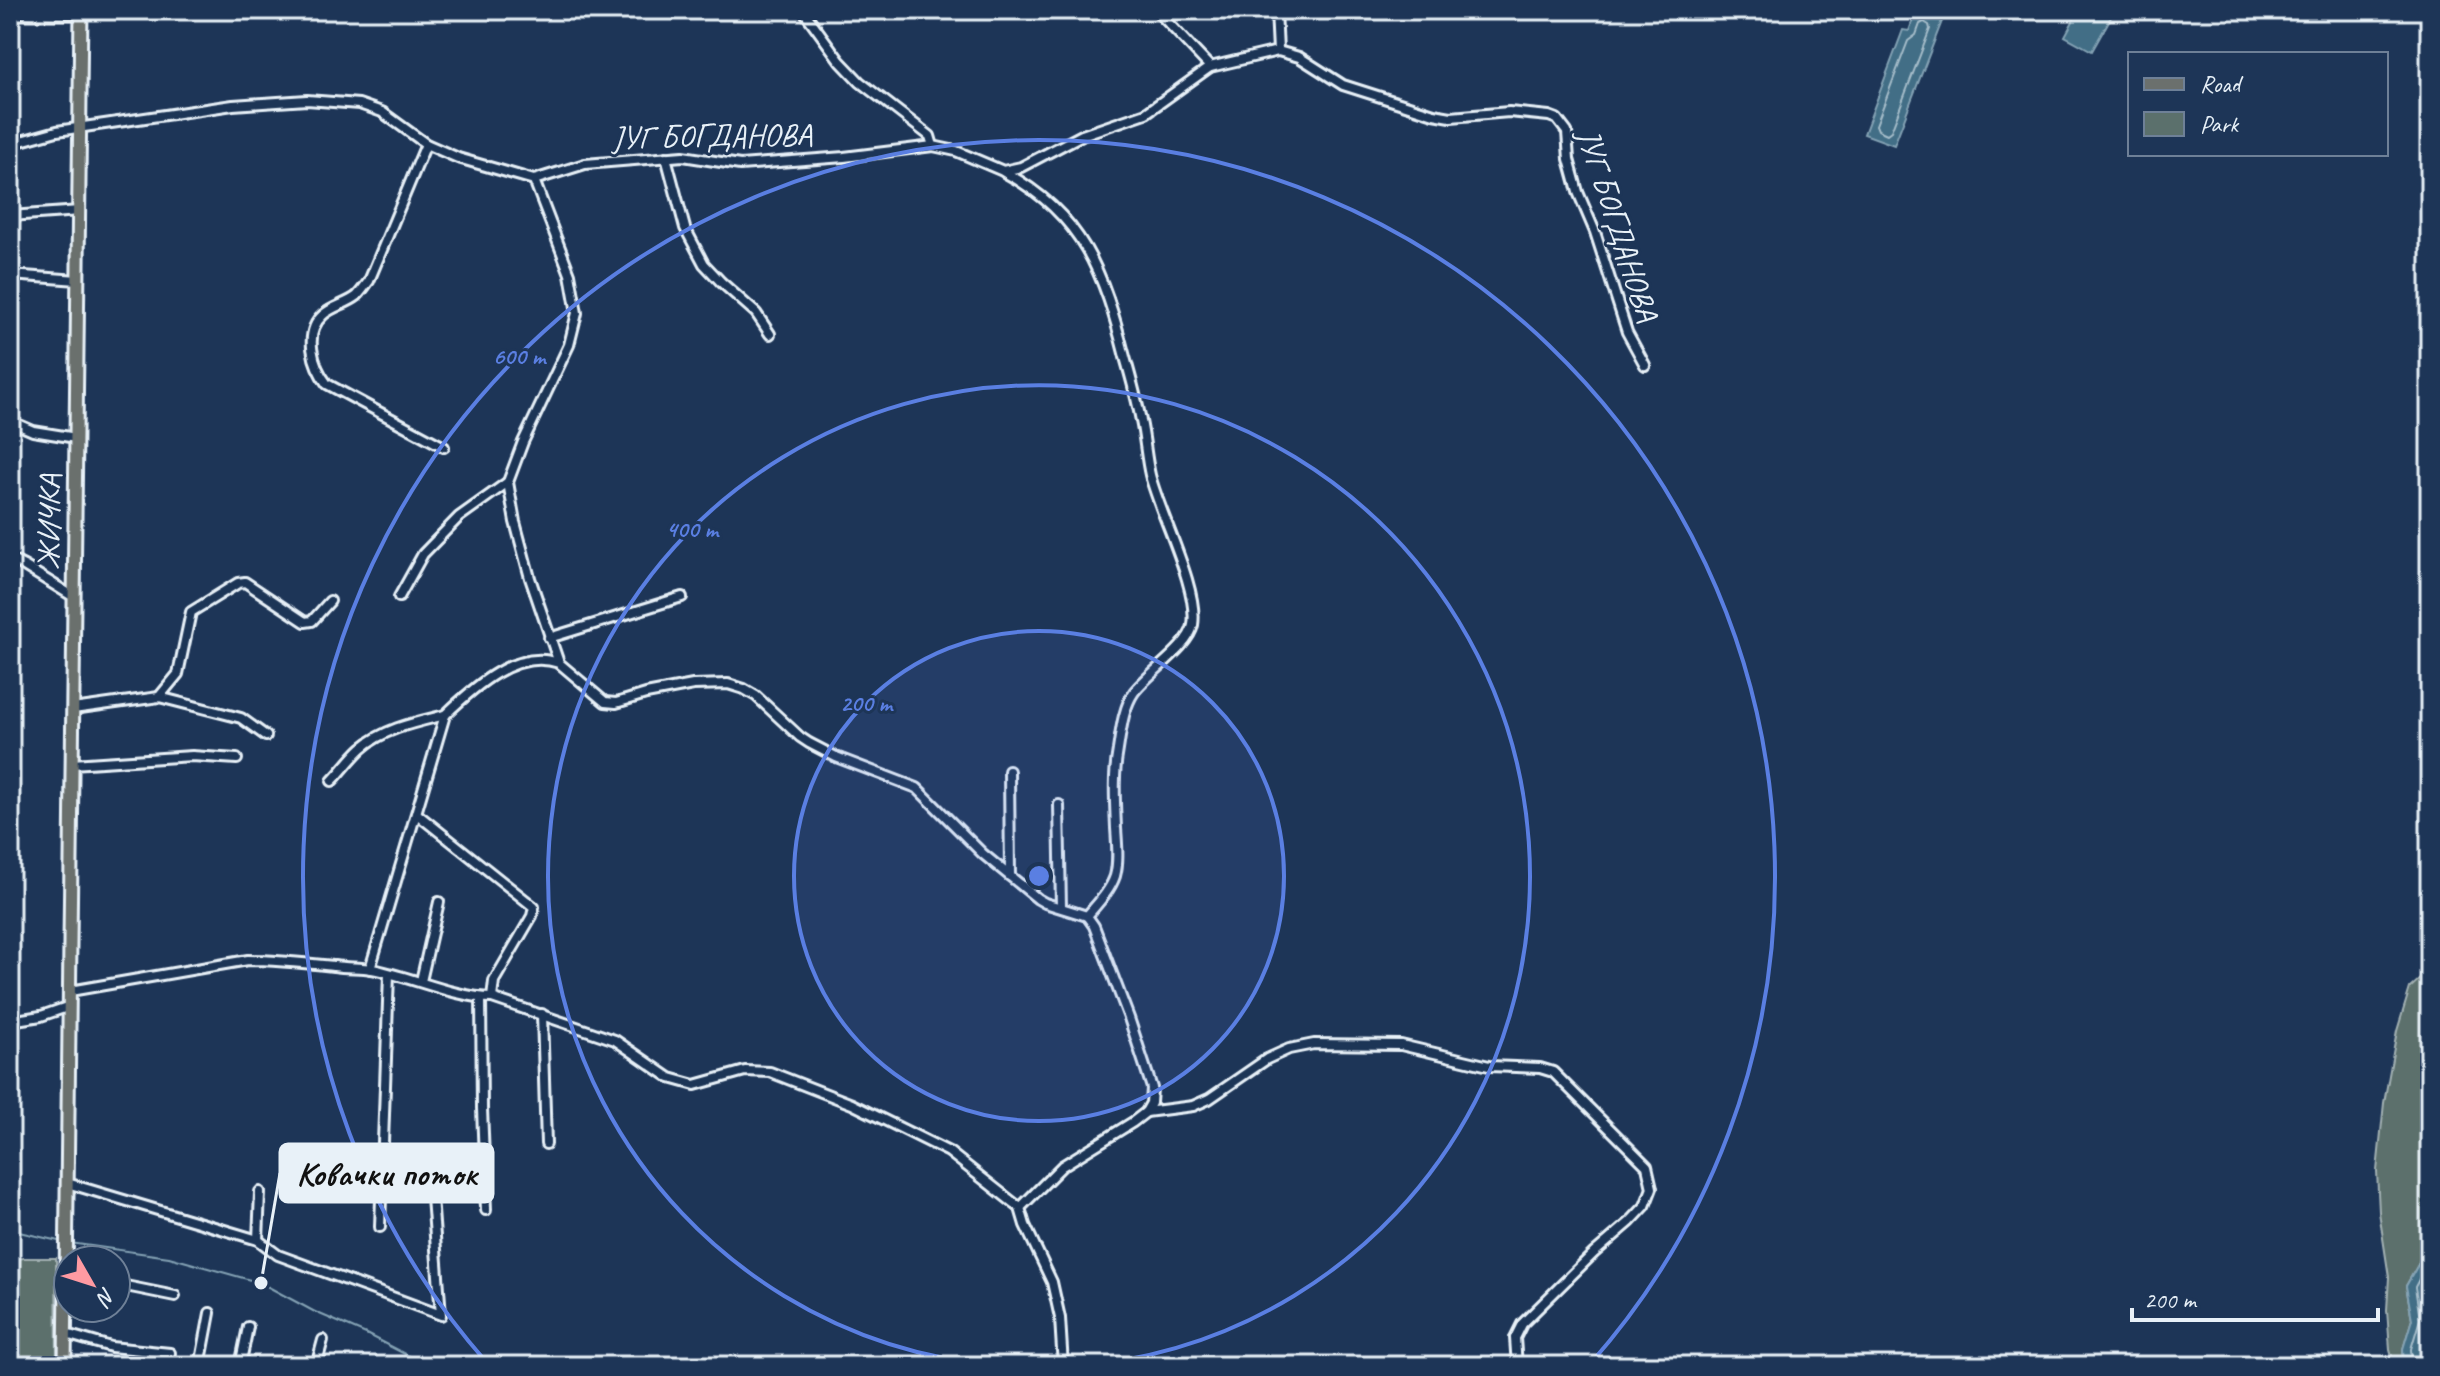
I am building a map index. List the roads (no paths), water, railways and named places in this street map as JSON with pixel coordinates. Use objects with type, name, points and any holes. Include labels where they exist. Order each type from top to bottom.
[{"type":"main road","name":"ЖИЧКА","points":[[67,1244],[81,12]]},
{"type":"main road","name":"ЖИЧКА","points":[[65,1366],[66,1324]]},
{"type":"street","points":[[803,10],[853,75],[930,136],[933,146]]},
{"type":"street","points":[[1156,10],[1210,67]]},
{"type":"street","points":[[1003,171],[1021,167],[1082,135],[1146,113],[1210,67],[1278,51],[1276,10]]},
{"type":"street","points":[[10,13],[81,12]]},
{"type":"street","name":"ЈУГ БОГДАНОВА","points":[[1278,51],[1299,57],[1343,85],[1434,114],[1451,117],[1509,112],[1557,119],[1567,132],[1569,159],[1578,192],[1595,232],[1627,332],[1645,365]]},
{"type":"street","points":[[10,144],[57,131],[233,105],[307,100],[359,104],[382,112],[426,144],[458,158],[534,180],[570,274],[577,313],[569,345],[523,442],[508,482],[515,522],[559,663]]},
{"type":"street","points":[[426,144],[369,281],[357,296],[321,316],[312,333],[312,351],[317,371],[327,384],[444,447]]},
{"type":"street","name":"ЈУГ БОГДАНОВА","points":[[534,180],[585,164],[666,157],[683,156],[740,165],[933,146],[956,151],[1021,181],[1052,204],[1079,236],[1097,266],[1117,323],[1141,419],[1150,474],[1195,605],[1193,628],[1186,642],[1153,671],[1132,695],[1124,716],[1114,784],[1117,857],[1114,878],[1087,916]]},
{"type":"street","points":[[666,157],[685,228],[704,264],[756,313],[770,334]]},
{"type":"street","points":[[10,216],[80,211]]},
{"type":"street","points":[[10,275],[78,280]]},
{"type":"street","points":[[10,421],[33,431],[76,438]]},
{"type":"street","points":[[399,597],[423,554],[459,517],[508,482]]},
{"type":"street","points":[[10,559],[74,597]]},
{"type":"street","points":[[159,697],[178,674],[191,612],[238,583],[245,582],[305,622],[312,621],[330,601]]},
{"type":"street","points":[[549,638],[682,597]]},
{"type":"street","points":[[370,969],[445,715],[473,688],[503,670],[530,660],[548,659],[559,663],[605,702],[616,703],[693,685],[728,684],[744,689],[809,743],[877,775],[917,788],[970,842],[1038,899],[1087,916],[1094,926],[1152,1088],[1151,1103],[1146,1112],[1133,1122],[1062,1166],[1020,1208]]},
{"type":"street","points":[[73,709],[159,697],[241,718],[266,736]]},
{"type":"street","points":[[332,781],[363,747],[386,733],[445,715]]},
{"type":"street","points":[[72,764],[192,756],[237,759]]},
{"type":"street","points":[[1009,771],[1010,876]]},
{"type":"street","points":[[1059,805],[1061,907]]},
{"type":"street","points":[[417,814],[534,907],[532,916],[494,981],[492,998]]},
{"type":"street","points":[[421,981],[439,902]]},
{"type":"street","points":[[70,991],[248,960],[370,969],[481,998],[492,998],[615,1040],[670,1078],[695,1085],[745,1071],[770,1072],[852,1104],[949,1152],[1020,1208],[1052,1282],[1060,1318],[1063,1366]]},
{"type":"street","points":[[380,1227],[389,974]]},
{"type":"street","points":[[481,998],[486,1210]]},
{"type":"street","points":[[10,1021],[41,1016],[70,1006]]},
{"type":"street","points":[[542,1014],[546,1144]]},
{"type":"street","points":[[1146,1112],[1193,1106],[1209,1099],[1267,1059],[1289,1049],[1314,1044],[1401,1045],[1489,1066],[1540,1068],[1553,1072],[1647,1166],[1652,1188],[1645,1206],[1630,1222],[1522,1324],[1515,1338],[1517,1366]]},
{"type":"street","points":[[67,1183],[258,1240],[278,1255],[441,1315],[430,1171]]},
{"type":"street","points":[[258,1240],[260,1192]]},
{"type":"street","points":[[10,1255],[11,1366]]},
{"type":"street","points":[[132,1287],[175,1296]]},
{"type":"street","points":[[200,1366],[210,1313]]},
{"type":"street","points":[[240,1366],[248,1327]]},
{"type":"street","points":[[66,1334],[111,1347],[170,1353]]},
{"type":"street","points":[[316,1366],[323,1340]]},
{"type":"water","points":[[2079,10],[2115,10],[2092,51],[2065,36]]},
{"type":"water","points":[[1916,11],[1942,21],[1894,145],[1864,134],[1903,30],[1909,31]]},
{"type":"water","points":[[2430,1223],[2430,1366],[2404,1366],[2403,1349],[2412,1319],[2406,1286],[2419,1263]]},
{"type":"waterway","points":[[10,1230],[63,1242]]},
{"type":"waterway","points":[[70,1243],[169,1257],[261,1283],[428,1366]]},
{"type":"place","name":"Ковачки поток","points":[[261,1283]]}]
